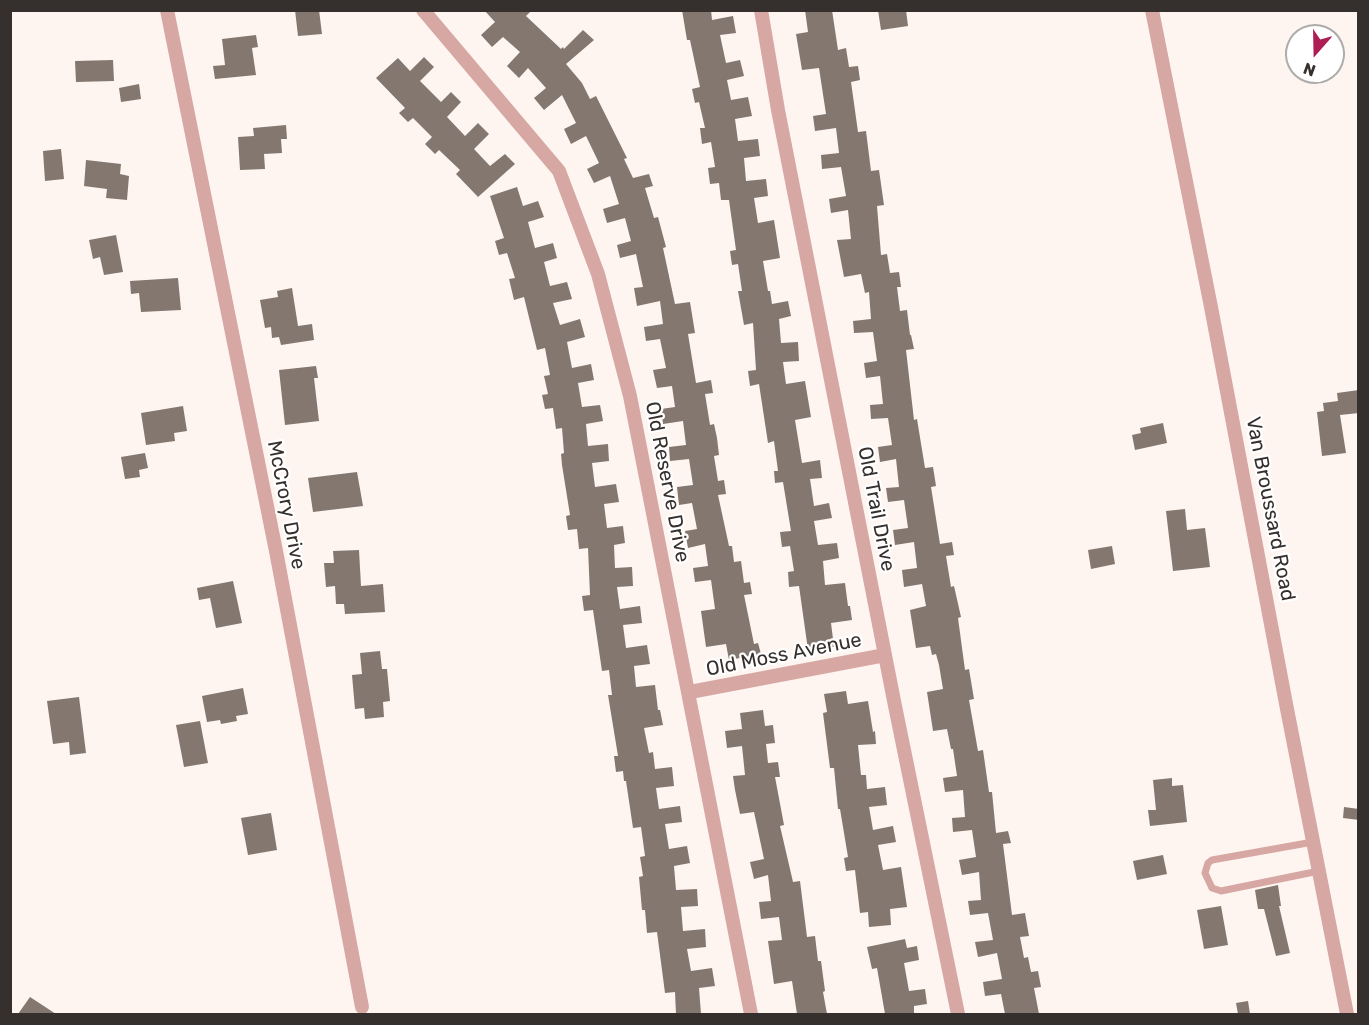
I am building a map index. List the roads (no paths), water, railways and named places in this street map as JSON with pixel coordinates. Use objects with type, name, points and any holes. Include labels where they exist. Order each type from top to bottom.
[{"type":"street","name":"McCrory Drive","points":[[167,10],[278,563],[362,1007]]},
{"type":"street","name":"Old Reserve Drive","points":[[423,10],[559,171],[598,274],[630,396],[752,1014]]},
{"type":"street","name":"Old Trail Drive","points":[[761,10],[778,110],[958,1014]]},
{"type":"street","name":"Van Broussard Road","points":[[1152,10],[1347,1014]]},
{"type":"street","name":"Old Moss Avenue","points":[[690,692],[885,655]]},
{"type":"lane","points":[[1313,842],[1212,860],[1208,863],[1205,873],[1212,888],[1221,891],[1318,871]]}]
